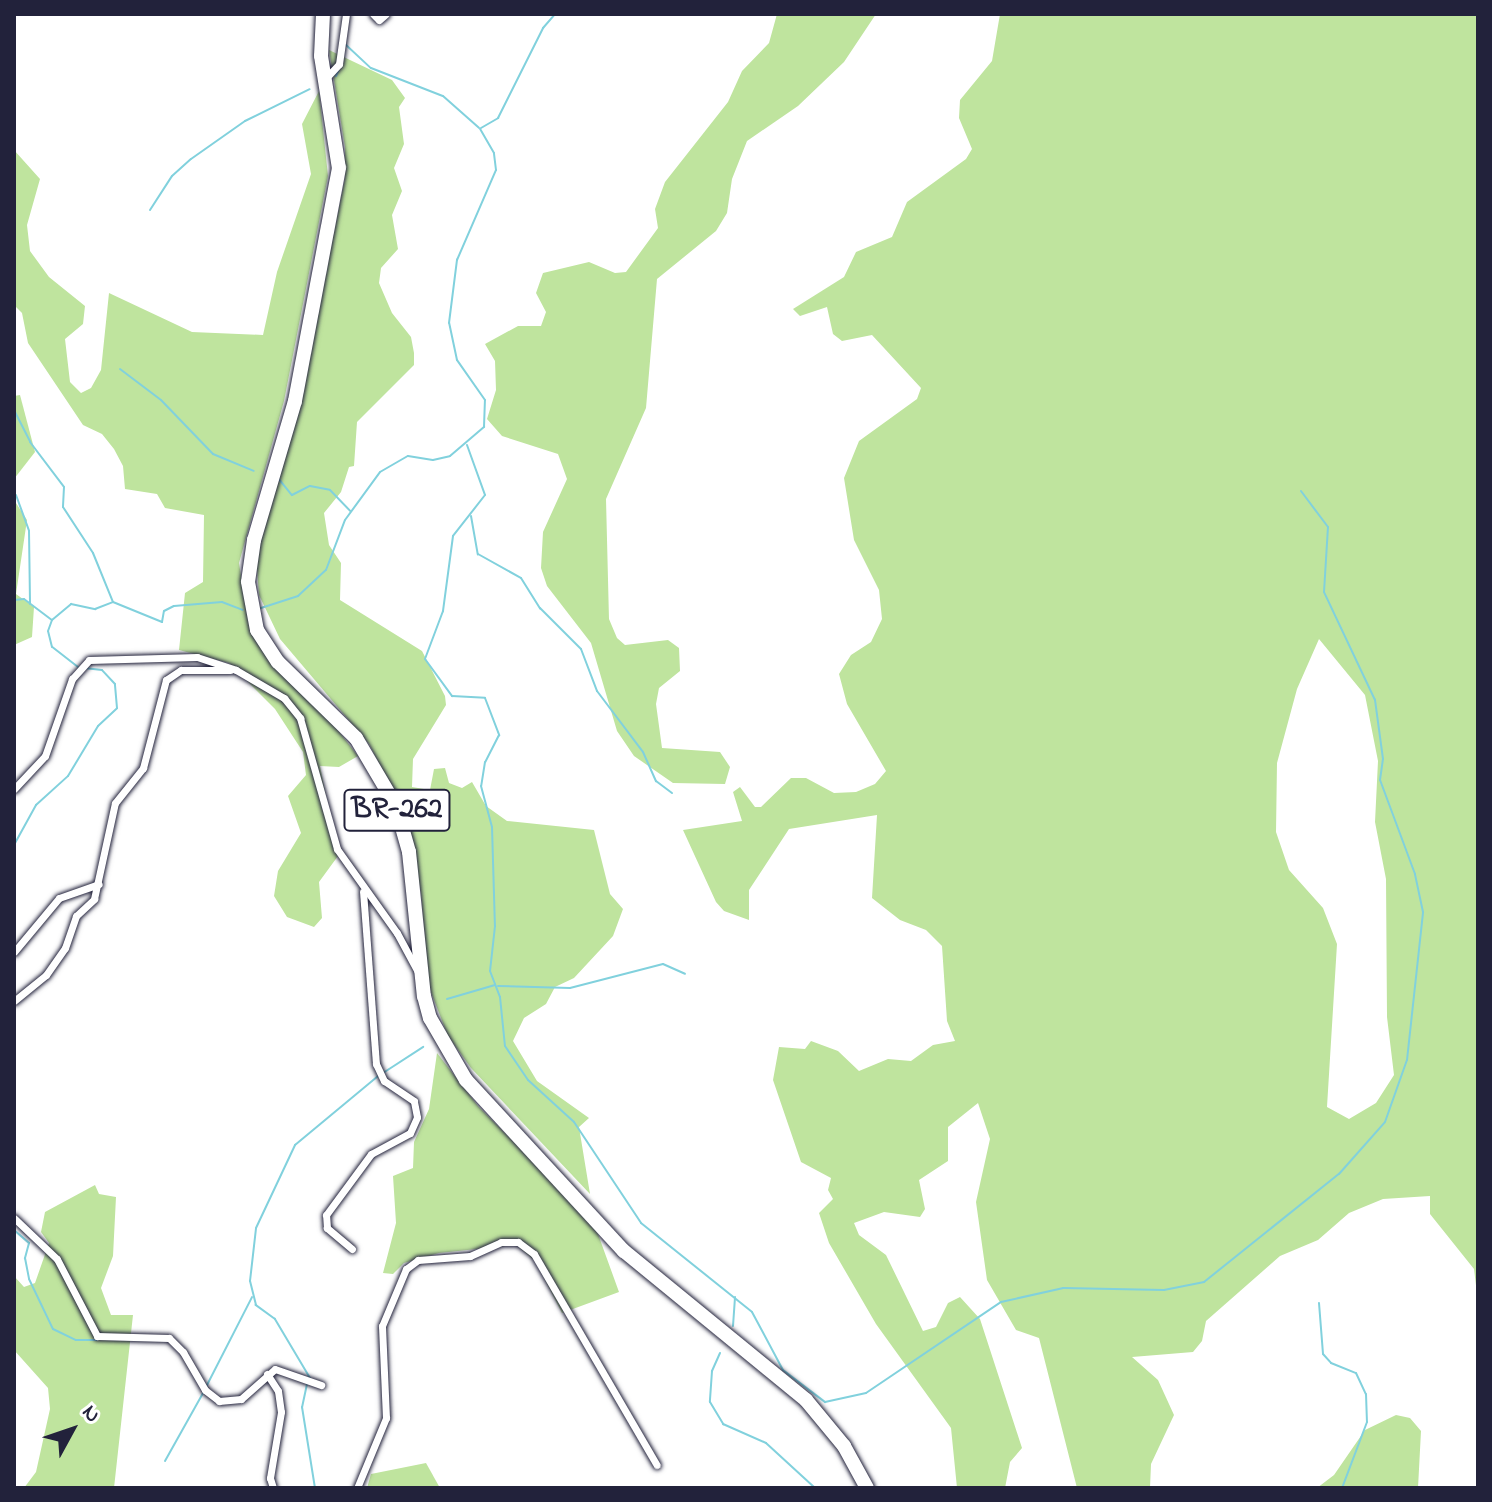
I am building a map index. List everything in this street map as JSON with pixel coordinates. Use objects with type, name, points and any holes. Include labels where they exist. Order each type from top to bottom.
[{"type":"highway","name":"BR-262","points":[[323,14],[326,79],[338,150],[336,191],[295,401],[254,540],[248,582],[251,610],[265,646],[356,738],[396,806],[409,852],[421,976],[430,1018],[446,1049],[492,1111],[624,1251],[806,1400],[844,1446],[867,1488]]},
{"type":"street","points":[[326,79],[339,64],[346,14]]},
{"type":"street","points":[[373,14],[379,20],[386,14]]},
{"type":"street","points":[[14,789],[45,756],[72,679],[89,660],[197,657],[236,670],[284,698],[300,718],[337,849],[363,891],[397,933],[421,976]]},
{"type":"street","points":[[14,1001],[59,958],[76,916],[94,899],[115,803],[143,768],[166,680],[181,670],[236,670]]},
{"type":"street","points":[[14,952],[59,898],[99,884]]},
{"type":"street","points":[[352,1249],[327,1228],[326,1215],[371,1154],[410,1133],[417,1117],[414,1101],[384,1081],[376,1064],[363,891]]},
{"type":"street","points":[[14,1218],[57,1259],[97,1336],[169,1338],[210,1397],[219,1401],[241,1399],[267,1374],[280,1368],[321,1385]]},
{"type":"street","points":[[357,1488],[386,1418],[382,1326],[406,1269],[418,1260],[470,1256],[508,1242],[526,1246],[556,1287],[657,1465]]},
{"type":"street","points":[[267,1374],[278,1391],[281,1412],[270,1478],[273,1488]]},
{"type":"green space","points":[[777,14],[876,14],[844,62],[798,106],[747,141],[732,179],[727,213],[716,231],[657,279],[646,408],[606,499],[609,619],[617,638],[625,645],[668,640],[679,648],[680,671],[659,688],[656,704],[662,748],[720,752],[730,767],[725,784],[673,783],[634,756],[617,731],[591,643],[547,586],[541,568],[543,532],[567,479],[558,454],[502,436],[487,419],[496,390],[495,361],[485,344],[518,326],[541,326],[546,312],[536,293],[543,273],[589,262],[615,273],[626,272],[658,228],[655,209],[665,182],[728,102],[742,71],[769,43]]},
{"type":"green space","points":[[1000,14],[1478,14],[1478,1302],[1474,1269],[1430,1214],[1430,1196],[1383,1199],[1349,1213],[1318,1240],[1280,1256],[1206,1321],[1202,1341],[1193,1352],[1132,1357],[1158,1380],[1174,1415],[1151,1464],[1150,1488],[1077,1488],[1039,1338],[1016,1330],[987,1280],[976,1202],[990,1139],[978,1103],[948,1127],[948,1161],[919,1180],[925,1209],[920,1217],[884,1212],[854,1223],[859,1235],[886,1255],[923,1331],[936,1327],[948,1303],[960,1297],[980,1319],[1022,1448],[1010,1462],[1005,1488],[957,1488],[951,1428],[876,1324],[829,1243],[819,1213],[833,1199],[828,1190],[831,1178],[801,1162],[773,1080],[779,1047],[805,1049],[811,1041],[838,1051],[859,1071],[888,1059],[911,1061],[933,1045],[955,1041],[947,1021],[942,946],[926,930],[900,920],[872,898],[877,815],[789,829],[749,890],[749,920],[724,911],[716,902],[683,830],[742,821],[733,792],[740,787],[755,807],[761,807],[791,778],[806,778],[834,793],[856,792],[875,784],[886,771],[847,704],[839,674],[851,655],[871,642],[882,619],[879,590],[854,540],[844,478],[859,441],[917,399],[921,388],[872,335],[842,341],[833,334],[827,307],[800,316],[793,309],[844,277],[856,252],[892,237],[907,202],[966,159],[972,149],[959,118],[960,100],[992,61]],"holes":[[[1319,639],[1365,695],[1378,761],[1375,822],[1386,879],[1387,1017],[1394,1075],[1376,1103],[1349,1119],[1327,1107],[1337,944],[1323,908],[1289,870],[1276,832],[1277,763],[1297,689]]]},
{"type":"green space","points":[[329,50],[392,80],[405,98],[399,107],[404,144],[394,168],[402,191],[392,215],[398,249],[381,268],[379,283],[392,313],[411,337],[414,353],[414,365],[357,422],[354,466],[349,467],[341,492],[324,513],[329,545],[341,563],[340,600],[422,651],[445,696],[446,705],[413,759],[412,787],[430,790],[434,769],[445,768],[449,783],[462,788],[472,782],[486,806],[507,821],[594,830],[610,894],[623,909],[613,936],[574,978],[555,987],[546,1004],[524,1018],[513,1041],[537,1081],[589,1118],[579,1127],[590,1194],[471,1068],[448,1036],[429,987],[421,893],[403,810],[369,744],[280,639],[259,595],[256,556],[305,375],[345,178],[345,147]]},
{"type":"green space","points":[[319,91],[328,176],[284,401],[239,563],[247,614],[358,756],[339,767],[320,766],[338,856],[319,882],[322,918],[314,927],[287,917],[274,896],[278,871],[301,833],[288,796],[306,775],[303,752],[275,709],[229,663],[179,650],[185,593],[203,582],[204,515],[165,508],[157,494],[125,489],[123,466],[114,449],[102,434],[83,425],[28,343],[22,313],[14,305],[14,150],[40,179],[27,225],[30,251],[49,277],[85,306],[83,324],[65,339],[70,382],[81,393],[91,388],[101,370],[109,293],[192,332],[263,335],[277,272],[311,174],[302,124]]},
{"type":"green space","points":[[20,395],[35,452],[14,479],[14,396]]},
{"type":"green space","points":[[14,500],[27,520],[16,594],[34,607],[32,637],[14,645]]},
{"type":"green space","points":[[437,1053],[478,1106],[594,1223],[619,1292],[562,1313],[535,1261],[516,1245],[439,1253],[404,1263],[393,1274],[383,1273],[396,1223],[393,1176],[413,1168],[414,1142],[429,1109]]},
{"type":"green space","points":[[95,1185],[99,1194],[116,1197],[113,1256],[101,1288],[111,1315],[133,1315],[114,1488],[24,1488],[36,1472],[50,1409],[48,1388],[14,1350],[14,1276],[24,1287],[35,1283],[49,1243],[41,1232],[45,1212]]},
{"type":"green space","points":[[1396,1415],[1410,1418],[1421,1431],[1418,1488],[1317,1488],[1334,1475],[1365,1430]]},
{"type":"green space","points":[[426,1463],[440,1488],[367,1488],[371,1474]]},
{"type":"waterway","points":[[481,128],[498,118],[543,28],[555,14]]},
{"type":"waterway","points":[[345,44],[371,68],[443,96],[479,128]]},
{"type":"waterway","points":[[336,76],[339,69]]},
{"type":"waterway","points":[[150,210],[172,176],[191,159],[245,121],[310,89]]},
{"type":"waterway","points":[[261,608],[298,596],[326,570],[345,520],[380,472],[408,456],[433,460],[450,456],[484,427],[485,400],[457,360],[449,323],[457,260],[496,170],[494,153],[480,129]]},
{"type":"waterway","points":[[120,369],[161,400],[213,454],[254,471]]},
{"type":"waterway","points":[[14,410],[30,442],[64,487],[63,507],[93,553],[113,602],[162,622],[164,611],[174,606],[222,602],[243,610]]},
{"type":"waterway","points":[[467,445],[485,495],[453,536],[443,611],[425,659],[452,696],[485,698],[499,735],[485,762],[481,786],[492,827],[495,926],[490,971],[500,997],[505,1046],[528,1080],[574,1122],[641,1223],[752,1312],[783,1370],[825,1402],[866,1393],[1001,1302],[1063,1288],[1164,1290],[1204,1282],[1339,1174],[1385,1122],[1407,1060],[1423,912],[1415,874],[1380,780],[1383,759],[1375,700],[1324,592],[1328,527],[1301,491]]},
{"type":"waterway","points":[[278,478],[292,495],[310,486],[330,490],[350,511]]},
{"type":"waterway","points":[[16,495],[29,531],[30,604]]},
{"type":"waterway","points":[[471,516],[478,554],[521,578],[540,608],[581,649],[597,691],[643,752],[656,781],[672,793]]},
{"type":"waterway","points":[[14,600],[24,599],[51,619]]},
{"type":"waterway","points":[[78,667],[52,647],[48,631],[52,620],[71,604],[95,609],[113,602]]},
{"type":"waterway","points":[[14,845],[36,805],[68,776],[98,726],[117,708],[115,684],[102,670],[84,668]]},
{"type":"waterway","points":[[498,986],[570,988],[663,964],[685,974]]},
{"type":"waterway","points":[[447,999],[495,985]]},
{"type":"waterway","points":[[383,1073],[423,1047]]},
{"type":"waterway","points":[[310,1378],[275,1319],[256,1305],[250,1281],[256,1228],[295,1145],[378,1076]]},
{"type":"waterway","points":[[14,1230],[29,1243],[25,1258],[29,1279],[53,1329],[76,1340],[97,1340]]},
{"type":"waterway","points":[[206,1387],[252,1297]]},
{"type":"waterway","points":[[733,1326],[735,1297]]},
{"type":"waterway","points":[[1319,1303],[1323,1354],[1331,1363],[1356,1373],[1366,1394],[1367,1422],[1342,1488]]},
{"type":"waterway","points":[[720,1353],[712,1371],[710,1402],[723,1424],[766,1443],[815,1488]]},
{"type":"waterway","points":[[307,1384],[302,1407],[315,1488]]},
{"type":"waterway","points":[[165,1461],[203,1393]]}]
